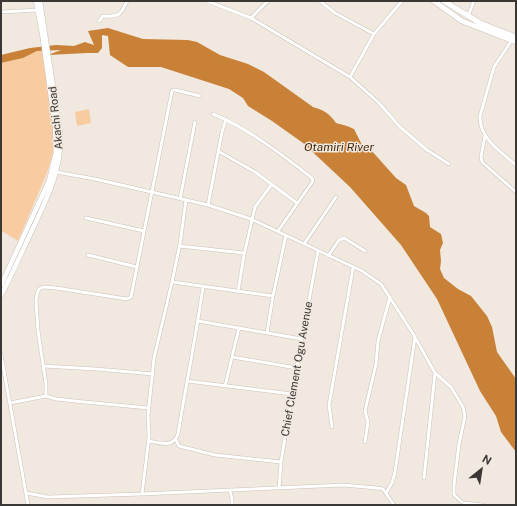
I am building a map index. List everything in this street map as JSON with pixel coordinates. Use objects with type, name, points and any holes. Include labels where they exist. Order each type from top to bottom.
[{"type":"main road","name":"Akachi Road","points":[[36,1],[45,40]]},
{"type":"main road","name":"Akachi Road","points":[[1,285],[49,181],[56,152],[56,138],[40,1]]},
{"type":"main road","points":[[434,1],[462,21],[514,39]]},
{"type":"main road","points":[[444,1],[480,23],[514,39]]},
{"type":"main road","name":"Akachi Road","points":[[1,295],[48,195],[60,156],[60,141],[47,56]]},
{"type":"street","points":[[99,21],[103,16],[114,17],[119,15],[127,1]]},
{"type":"street","points":[[207,1],[251,18],[350,77],[375,99],[400,127],[427,150],[449,164]]},
{"type":"street","points":[[251,18],[268,1]]},
{"type":"street","points":[[320,1],[336,13],[374,34]]},
{"type":"street","points":[[350,77],[374,34],[402,1]]},
{"type":"street","points":[[468,16],[474,1]]},
{"type":"street","points":[[1,12],[38,10]]},
{"type":"street","points":[[514,39],[494,67],[480,116],[480,123],[485,136],[516,165]]},
{"type":"street","points":[[46,396],[46,384],[38,332],[36,302],[39,289],[43,287],[56,288],[127,300],[131,297],[173,90],[200,96]]},
{"type":"street","points":[[213,114],[226,119],[259,140],[312,178],[313,181],[278,231]]},
{"type":"street","points":[[208,205],[218,151],[226,119]]},
{"type":"street","points":[[180,199],[195,122]]},
{"type":"street","points":[[485,136],[481,157],[482,162],[516,192]]},
{"type":"street","points":[[218,151],[272,184],[297,203]]},
{"type":"street","points":[[56,172],[95,179],[208,205],[278,231],[362,271],[381,284],[415,337],[435,372],[451,387],[463,407],[465,416],[458,451],[454,495],[463,503],[483,505]]},
{"type":"street","points":[[238,292],[244,253],[255,207],[272,184]]},
{"type":"street","points":[[304,244],[336,197]]},
{"type":"street","points":[[142,494],[148,441],[149,408],[154,358],[172,282],[186,200]]},
{"type":"street","points":[[86,218],[144,231]]},
{"type":"street","points":[[268,333],[273,296],[286,235]]},
{"type":"street","points":[[328,256],[339,240],[344,238],[365,251]]},
{"type":"street","points":[[179,246],[244,253]]},
{"type":"street","name":"Chief Clement Ogu Avenue","points":[[279,488],[281,462],[292,394],[318,251]]},
{"type":"street","points":[[88,256],[137,267]]},
{"type":"street","points":[[332,427],[329,405],[353,268]]},
{"type":"street","points":[[172,282],[273,296]]},
{"type":"street","points":[[203,287],[176,440],[179,446],[215,455],[281,462]]},
{"type":"street","points":[[365,442],[368,422],[365,411],[376,364],[378,341],[390,297]]},
{"type":"street","points":[[198,321],[302,339]]},
{"type":"street","points":[[225,386],[239,328]]},
{"type":"street","points":[[386,493],[392,483],[395,472],[415,337]]},
{"type":"street","points":[[1,354],[28,505]]},
{"type":"street","points":[[232,357],[297,368]]},
{"type":"street","points":[[43,366],[153,374]]},
{"type":"street","points":[[424,478],[435,372]]},
{"type":"street","points":[[187,381],[292,394]]},
{"type":"street","points":[[10,404],[46,396],[56,399],[149,408]]},
{"type":"street","points":[[148,441],[173,443],[176,440]]},
{"type":"street","points":[[26,493],[48,497],[230,491],[343,485],[377,488],[383,490],[394,505]]},
{"type":"street","points":[[230,491],[232,505]]},
{"type":"shaded area","points":[[37,51],[42,51],[54,136],[53,153],[47,173],[18,241],[2,231],[1,233],[1,63],[23,58]]},
{"type":"shaded area","points":[[89,109],[91,123],[77,126],[75,112]]},
{"type":"water","name":"Otamiri River","points":[[108,28],[143,39],[188,40],[197,42],[220,55],[248,64],[264,72],[313,107],[326,113],[336,123],[354,129],[363,147],[371,150],[396,178],[406,185],[414,206],[429,216],[430,227],[441,234],[443,243],[440,250],[440,269],[444,278],[458,289],[471,296],[487,316],[492,327],[497,352],[516,379],[516,452],[501,432],[496,416],[480,391],[437,299],[401,245],[350,187],[303,143],[248,106],[243,98],[229,89],[161,67],[128,67],[110,55],[108,36],[102,35],[102,48],[98,53],[48,55],[61,50],[37,51],[23,58],[1,63],[1,55],[30,48],[56,45],[74,46],[85,42],[94,45],[88,31]]}]
